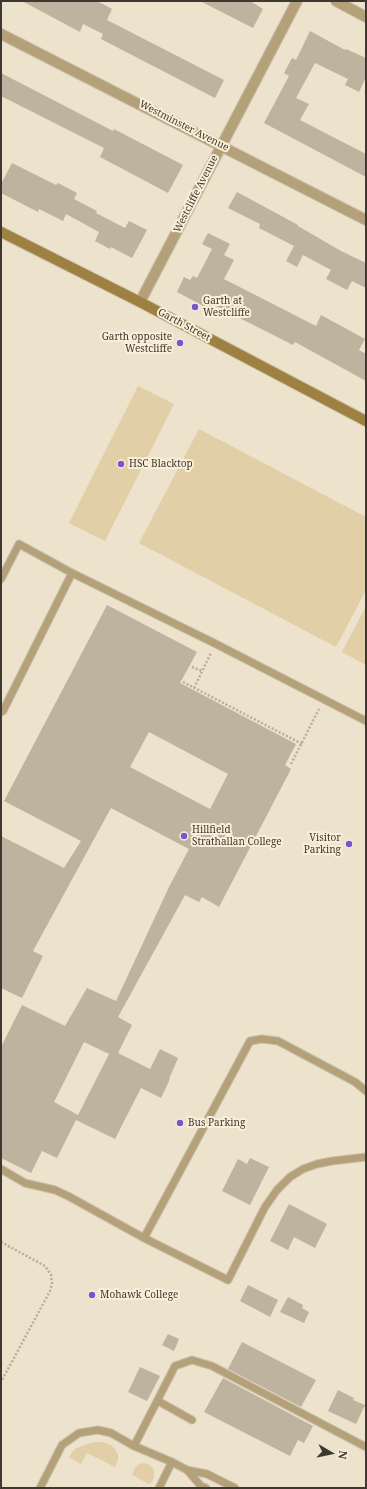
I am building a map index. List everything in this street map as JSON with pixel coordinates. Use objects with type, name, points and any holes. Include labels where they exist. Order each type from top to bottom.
[{"type":"main road","name":"Garth Street","points":[[1,232],[140,302],[366,421]]},
{"type":"street","name":"Westcliffe Avenue","points":[[140,302],[297,1]]},
{"type":"street","points":[[336,1],[366,17]]},
{"type":"street","name":"Westminster Avenue","points":[[1,34],[366,220]]},
{"type":"lane","points":[[1,579],[19,544],[72,573],[216,644],[366,722]]},
{"type":"lane","points":[[1,712],[3,711],[72,573]]},
{"type":"lane","points":[[144,1238],[250,1041],[278,1041],[356,1082],[366,1091]]},
{"type":"lane","points":[[1,1169],[25,1183],[55,1190],[68,1196],[144,1238],[228,1280],[265,1207],[277,1190],[290,1177],[303,1169],[317,1164],[366,1158]]},
{"type":"lane","points":[[134,1446],[176,1366],[192,1360],[212,1366],[366,1447]]},
{"type":"lane","points":[[158,1401],[192,1420]]},
{"type":"lane","points":[[40,1488],[62,1446],[79,1433],[98,1430],[111,1433],[134,1446],[187,1470],[207,1474],[235,1488]]},
{"type":"lane","points":[[159,1488],[172,1462]]},
{"type":"lane","points":[[187,1470],[201,1486],[206,1488]]},
{"type":"path","points":[[194,688],[216,644]]},
{"type":"path","points":[[192,667],[202,672]]},
{"type":"path","points":[[183,682],[302,744]]},
{"type":"path","points":[[292,764],[324,700]]},
{"type":"path","points":[[1,1242],[45,1266],[51,1275],[52,1283],[50,1291],[1,1382]]},
{"type":"shaded area","name":"HSC Blacktop","points":[[138,386],[174,404],[105,541],[69,523]]},
{"type":"shaded area","points":[[199,429],[366,517],[366,590],[336,647],[139,543]]},
{"type":"shaded area","points":[[366,606],[366,665],[342,652]]},
{"type":"shaded area","points":[[94,1442],[103,1442],[111,1445],[115,1449],[118,1455],[118,1460],[115,1467],[87,1453],[81,1464],[69,1457],[75,1449]]},
{"type":"shaded area","points":[[145,1463],[150,1465],[154,1470],[154,1477],[152,1482],[149,1484],[132,1475],[135,1468],[139,1464]]},
{"type":"building","points":[[22,1],[97,1],[112,9],[107,20],[224,80],[215,98],[101,39],[103,34],[83,24],[80,32]]},
{"type":"building","points":[[200,1],[250,1],[263,9],[253,28]]},
{"type":"building","points":[[310,31],[345,50],[346,49],[366,58],[366,77],[359,92],[345,85],[348,79],[315,63],[296,98],[309,104],[300,120],[366,154],[366,177],[264,123],[289,76],[284,73],[292,58],[296,60]]},
{"type":"building","points":[[1,73],[113,131],[114,129],[183,165],[168,193],[100,157],[104,148],[1,96]]},
{"type":"building","points":[[12,163],[56,185],[58,183],[77,193],[74,199],[97,211],[96,213],[125,228],[129,221],[147,230],[132,258],[111,247],[110,249],[95,241],[99,232],[66,214],[63,221],[39,209],[38,212],[1,193],[1,184]]},
{"type":"building","points":[[237,192],[298,225],[341,251],[366,263],[366,288],[352,281],[347,290],[326,279],[331,270],[303,255],[297,267],[286,261],[294,246],[259,228],[260,224],[228,208]]},
{"type":"building","points":[[208,233],[230,244],[224,255],[234,260],[224,279],[316,326],[321,315],[365,339],[359,350],[366,354],[366,381],[295,342],[293,345],[212,304],[209,309],[177,292],[184,277],[190,280],[193,276],[197,278],[212,249],[202,244]]},
{"type":"building","points":[[107,605],[197,652],[180,683],[296,744],[285,765],[291,769],[219,907],[202,897],[199,902],[185,895],[118,1017],[132,1025],[118,1053],[150,1069],[160,1049],[178,1058],[161,1098],[141,1088],[115,1139],[76,1120],[57,1158],[42,1151],[31,1173],[1,1158],[1,1047],[22,1005],[65,1026],[87,988],[116,1001],[169,887],[189,849],[111,808],[33,951],[43,956],[22,998],[1,988],[1,836],[64,868],[81,841],[4,801]],"holes":[[[149,732],[228,774],[210,809],[130,767]],[[84,1042],[109,1054],[78,1115],[54,1102]]]},
{"type":"building","points":[[250,1158],[269,1167],[250,1205],[222,1191],[238,1159],[247,1164]]},
{"type":"building","points":[[289,1204],[327,1224],[315,1248],[294,1237],[288,1250],[270,1241]]},
{"type":"building","points":[[248,1285],[278,1300],[270,1317],[240,1301]]},
{"type":"building","points":[[288,1297],[303,1305],[302,1308],[309,1312],[304,1323],[280,1312]]},
{"type":"building","points":[[168,1334],[179,1339],[174,1351],[162,1345]]},
{"type":"building","points":[[242,1342],[316,1380],[301,1407],[228,1369]]},
{"type":"building","points":[[140,1367],[160,1376],[147,1401],[128,1392]]},
{"type":"building","points":[[223,1378],[313,1426],[304,1443],[298,1440],[290,1456],[204,1412]]},
{"type":"building","points":[[338,1390],[354,1398],[353,1400],[365,1405],[356,1424],[328,1411]]},
{"type":"place","name":"Garth at Westcliffe","points":[[195,307]]},
{"type":"place","name":"Garth opposite Westcliffe","points":[[180,343]]},
{"type":"place","name":"HSC Blacktop","points":[[121,464]]},
{"type":"place","name":"Hillfield Strathallan College","points":[[184,836]]},
{"type":"place","name":"Visitor Parking","points":[[349,844]]},
{"type":"place","name":"Bus Parking","points":[[180,1123]]},
{"type":"place","name":"Mohawk College","points":[[92,1295]]}]
